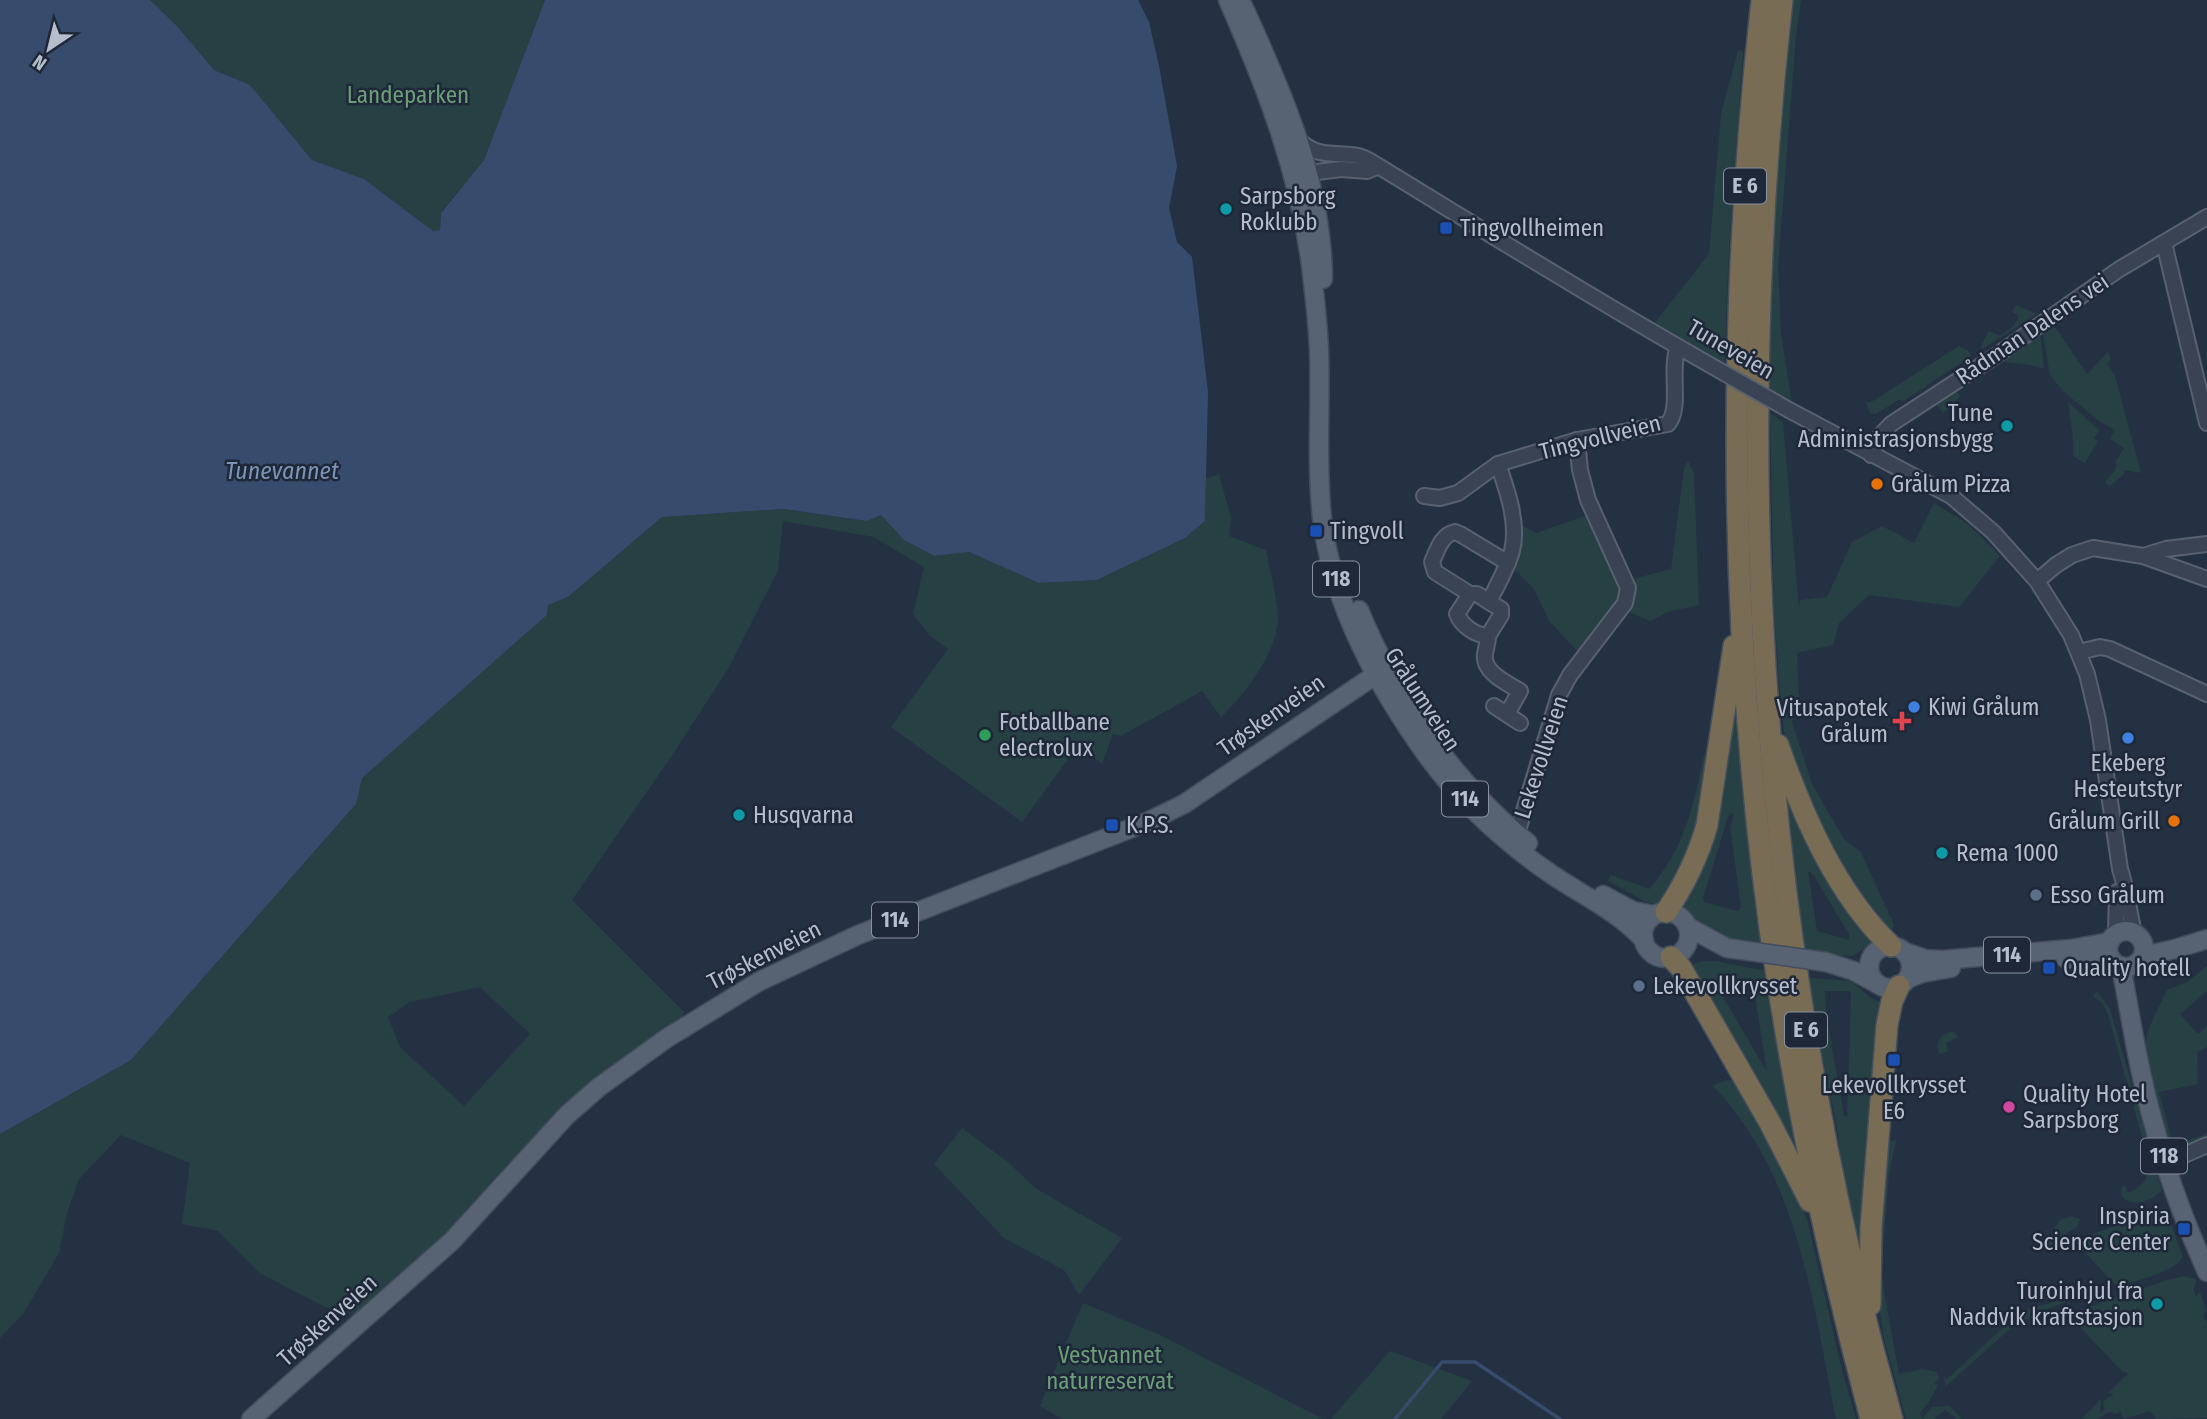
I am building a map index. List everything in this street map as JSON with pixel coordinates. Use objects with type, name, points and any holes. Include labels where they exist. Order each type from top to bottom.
[{"type":"highway","name":"E 6","points":[[1762,0],[1747,153],[1738,318],[1737,459],[1741,617],[1751,756],[1769,917],[1794,1076],[1825,1233],[1871,1419]]},
{"type":"highway","name":"E 6","points":[[1782,0],[1766,169],[1757,372],[1759,550],[1768,714],[1777,818],[1799,987],[1829,1159],[1871,1342],[1892,1419]]},
{"type":"highway","name":"E 6","points":[[1660,914],[1689,876],[1707,825],[1733,651],[1741,617]]},
{"type":"highway","name":"E 6","points":[[1768,714],[1794,792],[1809,826],[1889,951]]},
{"type":"highway","name":"E 6","points":[[1678,952],[1681,968],[1769,1121],[1825,1233]]},
{"type":"highway","name":"E 6","points":[[1871,1342],[1870,1254],[1880,1110],[1889,1012],[1903,983]]},
{"type":"main road","name":"118","points":[[1228,0],[1265,86],[1290,160]]},
{"type":"main road","name":"118","points":[[1241,0],[1274,73],[1309,173]]},
{"type":"main road","name":"Grålumveien","points":[[1290,160],[1311,262],[1319,349],[1322,520],[1336,581],[1362,647],[1381,670],[1425,753],[1455,789],[1518,843],[1635,929],[1644,940]]},
{"type":"main road","name":"Grålumveien","points":[[1309,173],[1323,274],[1323,326],[1319,349]]},
{"type":"main road","name":"Trøskenveien","points":[[251,1419],[452,1241],[567,1115],[598,1087],[667,1038],[760,981],[847,940],[1174,809],[1231,774],[1381,670]]},
{"type":"main road","name":"Grålumveien","points":[[1518,843],[1633,911],[1660,914]]},
{"type":"main road","name":"114","points":[[1660,914],[1681,917],[1688,927],[1727,948]]},
{"type":"main road","points":[[1644,940],[1645,926],[1660,914]]},
{"type":"main road","points":[[1678,952],[1688,941],[1688,927]]},
{"type":"main road","name":"114","points":[[1644,940],[1651,952],[1657,956],[1727,948],[1845,964],[1889,951],[1942,960],[2071,948],[2175,949],[2207,937]]},
{"type":"main road","name":"118","points":[[2127,949],[2134,1036],[2154,1126],[2207,1272]]},
{"type":"main road","name":"114","points":[[1845,964],[1887,988],[1923,973],[1942,969],[2127,949]]},
{"type":"main road","points":[[1876,983],[1870,973],[1889,951],[1911,963],[1903,983]]},
{"type":"street","name":"Tuneveien","points":[[1300,141],[1312,151],[1368,160],[1678,347],[1789,410],[1951,496],[1993,532],[2037,581],[2056,608],[2079,652],[2087,674],[2098,720],[2120,869],[2125,884],[2128,908],[2127,949]]},
{"type":"street","points":[[1290,160],[1309,173],[1349,168],[1367,171],[1377,167]]},
{"type":"street","name":"Rådman Dalens vei","points":[[1871,454],[1880,436],[1891,424],[2118,271],[2207,217]]},
{"type":"street","points":[[2164,243],[2207,423]]},
{"type":"street","name":"Tingvollveien","points":[[1424,496],[1440,498],[1458,493],[1498,464],[1577,440],[1668,424],[1675,409],[1673,382],[1678,347]]},
{"type":"street","name":"Lekevollveien","points":[[1518,843],[1559,695],[1570,675],[1625,603],[1628,595],[1628,588],[1588,500],[1580,470],[1577,440]]},
{"type":"street","points":[[1489,602],[1513,547],[1507,492],[1498,464]]},
{"type":"street","points":[[1508,563],[1455,532],[1447,535],[1432,562],[1435,572],[1501,609],[1501,615],[1488,636],[1484,656],[1494,675],[1520,691],[1500,710],[1520,723]]},
{"type":"street","points":[[2143,556],[2166,549],[2207,544]]},
{"type":"street","points":[[2037,581],[2072,555],[2093,548],[2143,556],[2207,579]]},
{"type":"street","points":[[1470,594],[1457,614],[1460,622],[1480,635],[1488,636]]},
{"type":"street","points":[[2079,652],[2100,647],[2109,649],[2207,694]]},
{"type":"street","points":[[2166,1163],[2207,1145]]},
{"type":"green space","name":"Landeparken","points":[[150,0],[545,0],[484,160],[441,212],[440,230],[432,231],[364,179],[312,160],[250,85],[214,70],[177,26]]},
{"type":"green space","points":[[1793,0],[1801,0],[1778,266],[1781,333],[1792,404],[1770,392],[1767,336],[1781,98]]},
{"type":"green space","points":[[1738,50],[1743,51],[1724,365],[1649,330],[1709,254],[1721,114]]},
{"type":"green space","points":[[2016,305],[2037,314],[1982,349],[1989,331],[2000,336],[2014,326],[2019,316],[2012,312]]},
{"type":"green space","points":[[2053,324],[2087,374],[2108,352],[2111,358],[2108,365],[2115,376],[2141,473],[2124,470],[2124,474],[2110,486],[2105,482],[2115,470],[2115,462],[2124,448],[2110,439],[2115,430],[2100,422],[2062,390],[2050,375],[2043,334],[2044,330]]},
{"type":"green space","points":[[2040,332],[2044,369],[2006,362],[2004,358]]},
{"type":"green space","points":[[1959,346],[1970,352],[1971,356],[1902,402],[1900,399],[1876,414],[1870,413],[1866,403]]},
{"type":"green space","points":[[1954,388],[1960,396],[1943,413],[1937,406],[1937,400]]},
{"type":"green space","points":[[2068,402],[2099,430],[2094,438],[2098,441],[2085,463],[2073,456]]},
{"type":"green space","points":[[1770,413],[1783,422],[1799,609],[1800,600],[1827,597],[1852,542],[1882,526],[1914,543],[1934,503],[1968,524],[2000,556],[1959,607],[1869,595],[1839,623],[1833,645],[1797,653],[1799,702],[1792,722],[1812,784],[1844,839],[1861,852],[1894,925],[1890,936],[1840,869],[1792,769],[1784,731],[1774,610]]},
{"type":"green space","points":[[1688,461],[1694,473],[1699,605],[1671,611],[1650,621],[1620,608],[1583,657],[1549,621],[1534,589],[1508,563],[1512,520],[1536,533],[1594,513],[1625,581],[1671,569],[1684,468]]},
{"type":"green space","points":[[1219,474],[1231,518],[1229,536],[1266,550],[1278,615],[1277,628],[1267,656],[1250,684],[1221,717],[1202,691],[1121,736],[1113,734],[1102,764],[1079,744],[1022,822],[891,727],[948,649],[929,635],[913,614],[924,567],[874,537],[783,521],[778,570],[728,669],[572,900],[684,1012],[682,1018],[595,1081],[567,1115],[367,1317],[325,1307],[261,1274],[218,1231],[182,1224],[190,1163],[121,1135],[79,1179],[67,1213],[59,1253],[23,1314],[0,1338],[0,1134],[131,1060],[356,804],[361,778],[547,615],[548,605],[568,597],[662,517],[784,509],[867,521],[881,515],[904,540],[934,556],[969,552],[1039,583],[1097,580],[1185,538],[1205,521],[1206,479]],"holes":[[[480,987],[530,1034],[464,1106],[400,1047],[388,1017],[410,1002]]]},
{"type":"green space","points":[[1735,684],[1748,843],[1761,946],[1716,935],[1695,925],[1678,909]],"holes":[[[1729,814],[1734,816],[1730,826],[1741,908],[1737,911],[1704,902],[1703,898]]]},
{"type":"green space","points":[[1704,755],[1712,758],[1693,850],[1659,905],[1646,902],[1608,881],[1611,875],[1649,889],[1661,874],[1686,826]]},
{"type":"green space","points":[[1783,773],[1876,942],[1852,956],[1804,953]],"holes":[[[1808,871],[1813,874],[1849,934],[1849,940],[1817,931]]]},
{"type":"green space","points":[[1715,961],[1767,971],[1794,1140],[1786,1142],[1687,968],[1699,962]],"holes":[[[1723,981],[1754,989],[1767,1072],[1719,990]]]},
{"type":"green space","points":[[2207,966],[2207,991],[2180,1014],[2198,1034],[2207,1026],[2207,1047],[2197,1052],[2198,1084],[2159,1092],[2173,1145],[2207,1132],[2207,1139],[2189,1148],[2175,1149],[2170,1147],[2154,1093],[2146,1050],[2147,1034],[2167,990],[2189,981]]},
{"type":"green space","points":[[1809,978],[1851,981],[1872,999],[1885,1004],[1865,1249],[1859,1248],[1843,1175],[1836,1121],[1821,1057]],"holes":[[[1825,991],[1851,993],[1847,1117],[1844,1116],[1826,1014]]]},
{"type":"green space","points":[[2097,991],[2110,1009],[2162,1190],[2144,1201],[2129,1201],[2121,1195],[2122,1187],[2125,1186],[2128,1193],[2140,1186],[2150,1166],[2108,1014],[2103,1004],[2093,996]]},
{"type":"green space","points":[[1953,1031],[1958,1037],[1946,1043],[1948,1051],[1939,1054],[1940,1039]]},
{"type":"green space","points":[[1728,1080],[1735,1081],[1793,1179],[1808,1223],[1856,1419],[1836,1419],[1814,1304],[1794,1228],[1763,1156],[1736,1113],[1712,1086]]},
{"type":"green space","points":[[962,1128],[1008,1162],[1035,1188],[1122,1238],[1079,1295],[1064,1270],[1004,1238],[934,1164]]},
{"type":"green space","points":[[1896,1140],[1889,1175],[1881,1274],[1899,1374],[1922,1369],[1937,1372],[1939,1378],[1934,1384],[1938,1385],[1919,1414],[1923,1418],[1932,1407],[1950,1406],[1962,1419],[1957,1419],[1945,1410],[1934,1419],[1906,1419],[1884,1338],[1876,1287],[1887,1142]]},
{"type":"green space","points":[[2165,1208],[2183,1257],[2172,1267],[2153,1276],[2116,1286],[2075,1241]]},
{"type":"green space","points":[[2071,1216],[2080,1219],[2077,1227],[2062,1236],[2047,1251],[2041,1250],[2060,1220]]},
{"type":"green space","points":[[2185,1276],[2195,1279],[2193,1290],[2196,1296],[2200,1292],[2206,1310],[2202,1316],[2207,1322],[2207,1418],[2156,1419],[2150,1411],[2124,1419],[2120,1411],[2117,1414],[2109,1412],[2098,1419],[2082,1419],[2101,1399],[2100,1413],[2105,1409],[2103,1401],[2114,1394],[2108,1393],[2128,1374],[2071,1318],[2074,1312]]},
{"type":"green space","points":[[2099,1289],[2099,1292],[2044,1310],[2014,1327],[2010,1322],[2022,1311]]},
{"type":"green space","name":"Vestvannet naturreservat","points":[[1083,1303],[1162,1336],[1323,1419],[1062,1419],[1040,1406]]},
{"type":"green space","points":[[2007,1324],[2011,1328],[1946,1386],[1943,1375],[1947,1379]]},
{"type":"green space","points":[[1390,1351],[1472,1381],[1441,1419],[1331,1419]]},
{"type":"water","name":"Tunevannet","points":[[0,0],[150,0],[177,26],[214,70],[250,85],[312,160],[364,179],[433,231],[440,230],[441,213],[484,160],[545,0],[1138,0],[1149,22],[1177,166],[1169,208],[1177,242],[1192,257],[1208,392],[1205,521],[1185,538],[1097,580],[1039,583],[969,552],[934,556],[904,540],[881,515],[867,521],[784,509],[662,517],[568,597],[548,605],[547,615],[362,778],[356,804],[131,1060],[0,1134]]},
{"type":"waterway","points":[[1395,1419],[1442,1362],[1475,1362],[1560,1419]]},
{"type":"place","name":"Sarpsborg Roklubb","points":[[1226,209]]},
{"type":"place","name":"Tingvollheimen","points":[[1446,228]]},
{"type":"place","name":"Tune Administrasjonsbygg","points":[[2007,426]]},
{"type":"place","name":"Grålum Pizza","points":[[1877,484]]},
{"type":"place","name":"Tingvoll","points":[[1316,531]]},
{"type":"place","name":"Kiwi Grålum","points":[[1914,707]]},
{"type":"place","name":"Vitusapotek Grålum","points":[[1902,721]]},
{"type":"place","name":"Fotballbane electrolux","points":[[985,735]]},
{"type":"place","name":"Ekeberg Hesteutstyr","points":[[2128,738]]},
{"type":"place","name":"Husqvarna","points":[[739,815]]},
{"type":"place","name":"Grålum Grill","points":[[2174,821]]},
{"type":"place","name":"K.P.S.","points":[[1112,825]]},
{"type":"place","name":"Rema 1000","points":[[1942,853]]},
{"type":"place","name":"Esso Grålum","points":[[2036,895]]},
{"type":"place","name":"Quality hotell","points":[[2049,968]]},
{"type":"place","name":"Lekevollkrysset","points":[[1639,986]]},
{"type":"place","name":"Lekevollkrysset E6","points":[[1894,1060]]},
{"type":"place","name":"Quality Hotel Sarpsborg","points":[[2009,1107]]},
{"type":"place","name":"Inspiria Science Center","points":[[2184,1229]]},
{"type":"place","name":"Turoinhjul fra Naddvik kraftstasjon","points":[[2157,1304]]}]
